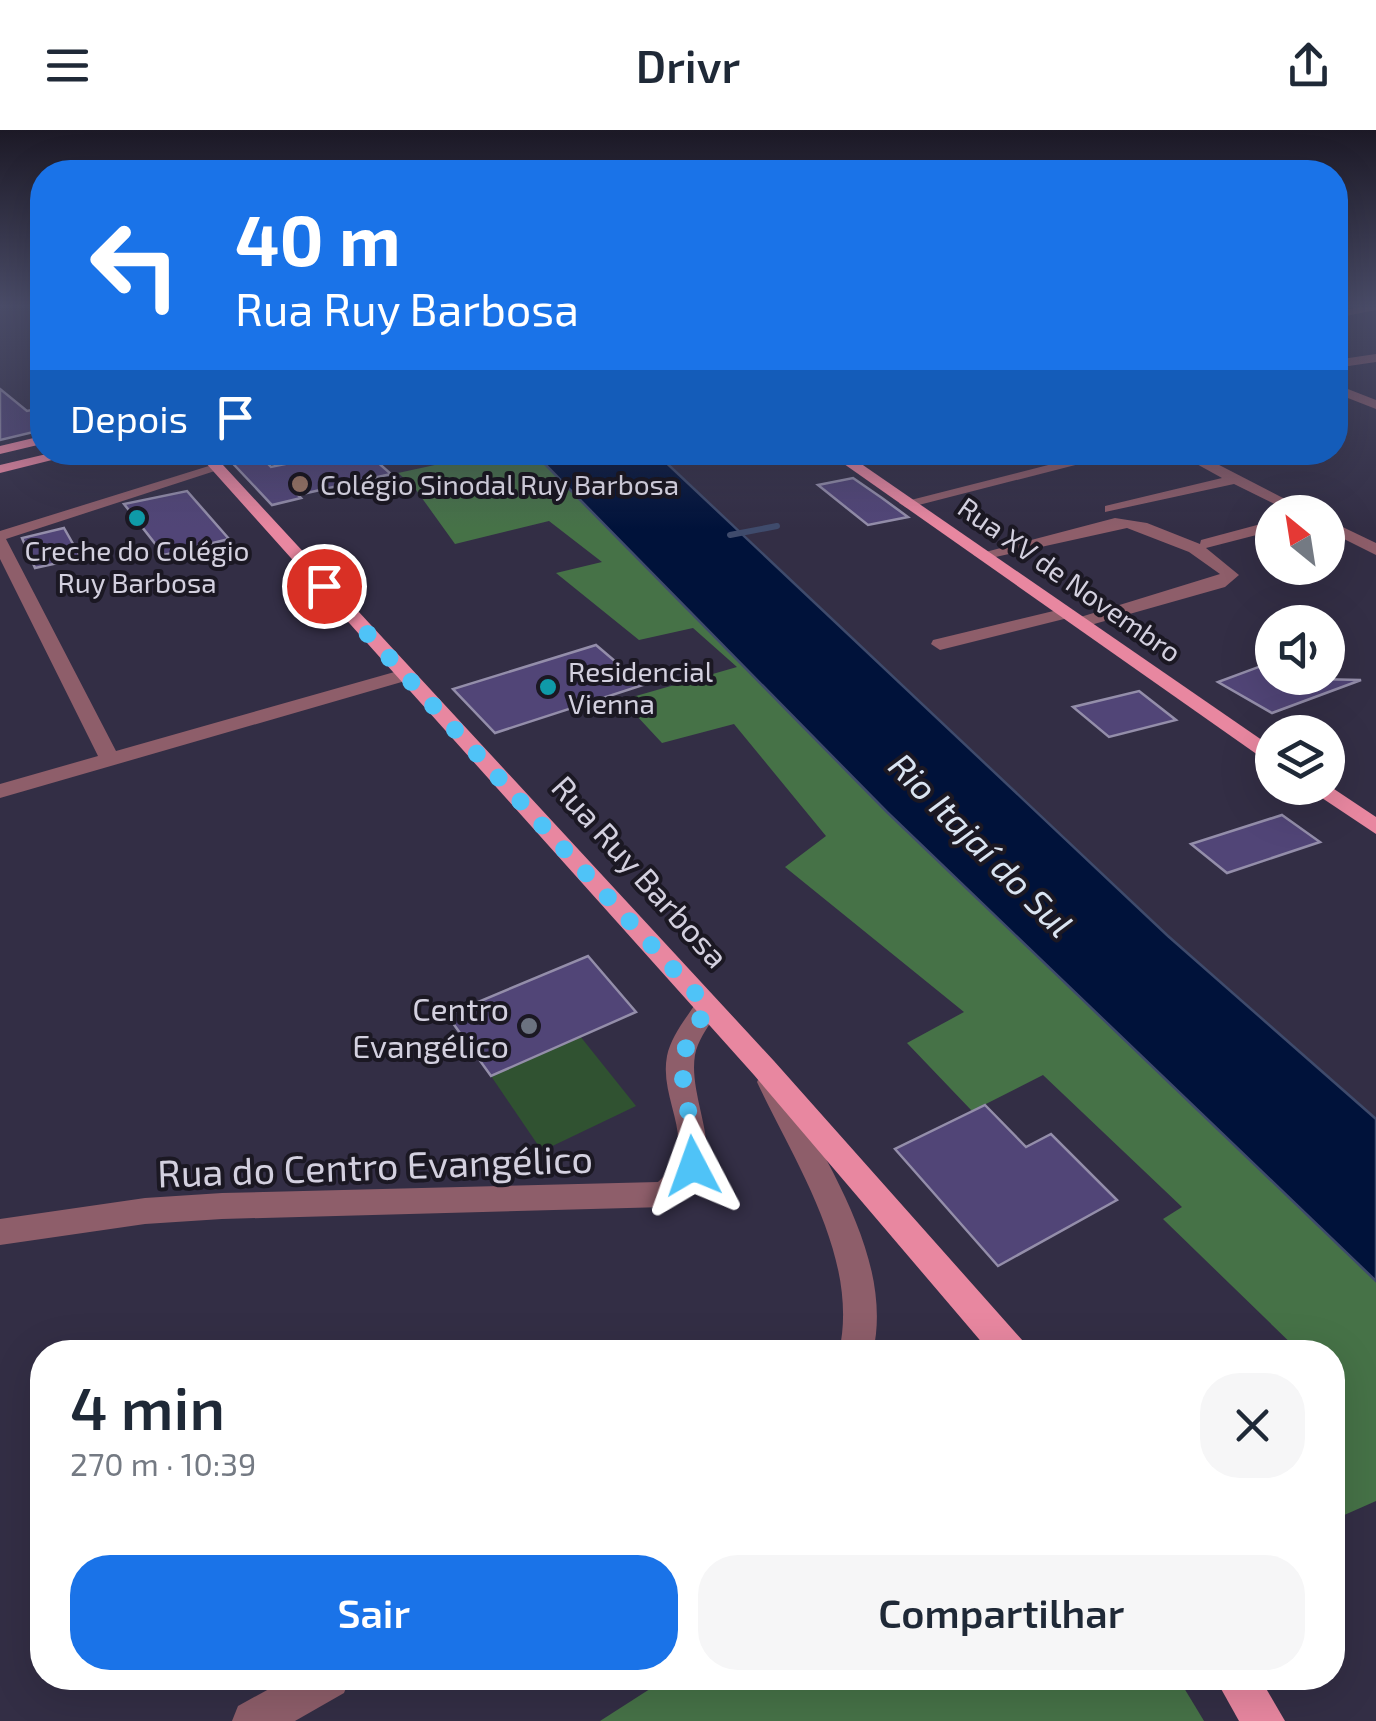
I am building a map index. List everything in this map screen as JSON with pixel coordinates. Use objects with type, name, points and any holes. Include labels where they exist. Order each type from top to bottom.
[{"type":"main road","points":[[0,450],[30,443]]},
{"type":"main road","points":[[0,469],[30,462]]},
{"type":"main road","name":"Rua Ruy Barbosa","points":[[215,465],[764,1068],[1000,1340]]},
{"type":"main road","name":"Rua XV de Novembro","points":[[853,465],[1255,744]]},
{"type":"main road","points":[[1343,805],[1376,827]]},
{"type":"main road","points":[[1244,1690],[1264,1721]]},
{"type":"street","points":[[1348,393],[1376,405]]},
{"type":"street","points":[[1348,398],[1356,396]]},
{"type":"street","points":[[110,760],[0,539],[197,465]]},
{"type":"street","points":[[907,502],[1064,465]]},
{"type":"street","points":[[1208,465],[1267,495]]},
{"type":"street","points":[[1111,509],[1235,479]]},
{"type":"street","points":[[940,644],[1073,618],[1219,583],[1230,574],[1219,563],[1134,522],[1115,523],[982,555]]},
{"type":"street","points":[[1207,544],[1255,531]]},
{"type":"street","points":[[1345,533],[1371,544]]},
{"type":"street","points":[[0,791],[405,675]]},
{"type":"street","name":"Rua do Centro Evangélico","points":[[0,1232],[222,1206],[665,1194],[684,1182],[693,1166],[694,1147],[680,1060],[707,1006]]},
{"type":"street","points":[[764,1068],[850,1252],[863,1300],[862,1340]]},
{"type":"street","points":[[253,1721],[308,1690]]},
{"type":"green space","points":[[435,465],[546,465],[1376,1280],[1376,1501],[1345,1515],[1345,1340],[1288,1340],[1163,1219],[1182,1207],[1043,1075],[972,1111],[907,1043],[964,1012],[785,867],[826,836],[734,724],[662,743],[622,700],[737,667],[693,628],[639,640],[556,573],[602,562],[549,521],[455,544],[414,487],[398,473]]},
{"type":"green space","points":[[580,1036],[636,1106],[542,1151],[491,1076]]},
{"type":"green space","points":[[648,1690],[1185,1690],[1204,1721],[600,1721]]},
{"type":"water","name":"Rio Itajaí do Sul","points":[[546,465],[669,465],[1168,936],[1376,1119],[1376,1281],[887,812]]},
{"type":"building","points":[[0,389],[30,410],[30,433],[0,440]]},
{"type":"building","points":[[234,465],[381,465],[391,474],[298,495],[301,498],[272,505]]},
{"type":"building","points":[[853,478],[908,517],[868,525],[818,485]]},
{"type":"building","points":[[187,491],[229,539],[164,555],[124,504]]},
{"type":"building","points":[[64,528],[81,558],[35,568],[22,538]]},
{"type":"building","name":"Residencial Vienna","points":[[596,645],[643,685],[495,733],[453,689]]},
{"type":"building","points":[[1255,668],[1255,695],[1321,695],[1272,713],[1218,682]]},
{"type":"building","points":[[1139,691],[1176,720],[1109,737],[1073,707]]},
{"type":"building","points":[[1282,815],[1320,842],[1227,873],[1191,844]]},
{"type":"building","name":"Centro Evangélico","points":[[588,956],[636,1012],[491,1076],[447,1015]]},
{"type":"building","points":[[985,1105],[1026,1147],[1051,1134],[1117,1200],[998,1266],[895,1149]]},
{"type":"waterway","points":[[730,535],[777,526]]},
{"type":"place","name":"Colégio Sinodal Ruy Barbosa","points":[[300,484]]},
{"type":"place","name":"Creche do Colégio Ruy Barbosa","points":[[137,518]]},
{"type":"place","name":"Residencial Vienna","points":[[548,687]]},
{"type":"place","name":"Centro Evangélico","points":[[529,1026]]},
{"type":"route","points":[[324,586],[707,1006],[686,1041],[680,1060],[694,1147],[693,1166]]}]
